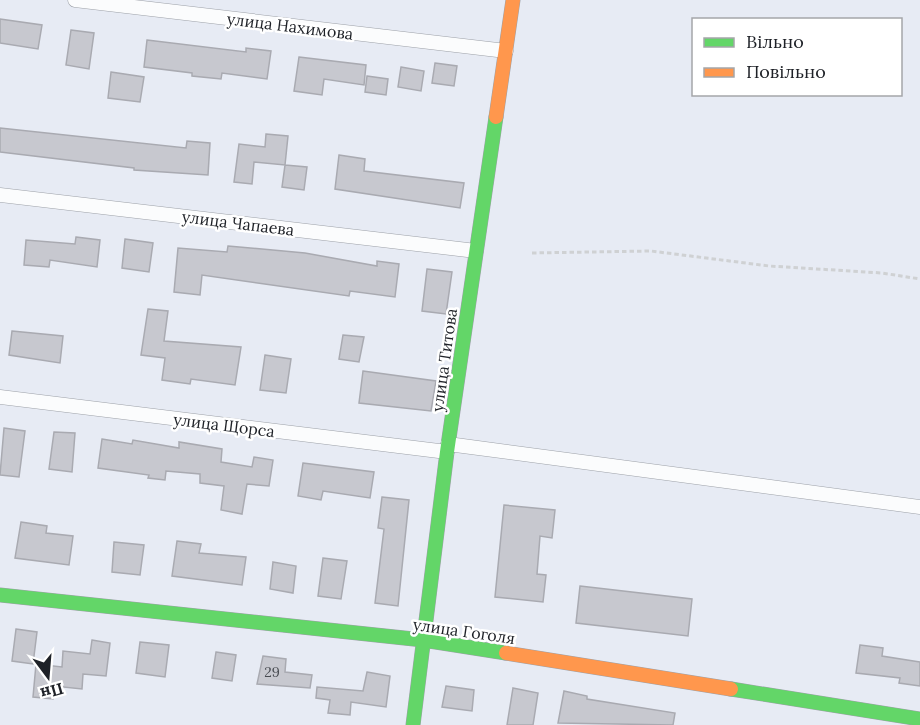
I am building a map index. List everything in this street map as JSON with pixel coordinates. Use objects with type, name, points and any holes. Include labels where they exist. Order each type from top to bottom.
[{"type":"street","name":"улица Нахимова","points":[[75,0],[506,51]]},
{"type":"street","name":"улица Титова","points":[[413,725],[448,448],[513,0]]},
{"type":"street","name":"улица Чапаева","points":[[0,195],[476,251]]},
{"type":"street","name":"улица Щорса","points":[[0,397],[448,448],[920,507]]},
{"type":"street","name":"улица Гоголя","points":[[0,595],[423,640],[920,719]]},
{"type":"path","points":[[532,253],[651,251],[769,266],[882,273],[920,279]]},
{"type":"building","points":[[0,19],[42,25],[38,49],[0,43]]},
{"type":"building","points":[[71,30],[94,33],[89,69],[66,65]]},
{"type":"building","points":[[147,40],[246,52],[246,48],[271,51],[267,79],[222,73],[221,79],[144,67]]},
{"type":"building","points":[[299,57],[366,65],[364,85],[324,79],[322,95],[294,91]]},
{"type":"building","points":[[435,63],[457,66],[454,86],[432,83]]},
{"type":"building","points":[[401,67],[424,71],[421,91],[398,87]]},
{"type":"building","points":[[111,72],[144,77],[140,102],[108,98]]},
{"type":"building","points":[[367,76],[388,79],[386,95],[365,92]]},
{"type":"building","points":[[0,128],[186,148],[187,141],[210,143],[208,175],[134,170],[134,168],[0,152]]},
{"type":"building","points":[[266,134],[288,136],[285,165],[254,162],[252,184],[234,182],[239,144],[265,147]]},
{"type":"building","points":[[339,155],[365,159],[364,171],[464,183],[460,208],[335,189]]},
{"type":"building","points":[[285,165],[307,167],[304,190],[282,187]]},
{"type":"building","points":[[76,237],[100,240],[97,267],[50,260],[49,267],[24,265],[26,240],[75,244]]},
{"type":"building","points":[[125,239],[153,243],[149,272],[122,268]]},
{"type":"building","points":[[228,246],[305,253],[377,266],[377,261],[399,264],[395,297],[350,291],[349,296],[202,275],[200,295],[174,292],[178,248],[227,252]]},
{"type":"building","points":[[427,269],[452,272],[446,314],[422,311]]},
{"type":"building","points":[[148,309],[168,311],[164,341],[241,347],[235,385],[191,379],[190,384],[162,380],[165,358],[141,355]]},
{"type":"building","points":[[12,331],[63,336],[60,363],[9,355]]},
{"type":"building","points":[[343,335],[364,337],[359,362],[339,359]]},
{"type":"building","points":[[265,355],[291,359],[286,393],[260,390]]},
{"type":"building","points":[[363,371],[436,381],[431,411],[359,403]]},
{"type":"building","points":[[4,428],[25,431],[19,477],[0,475]]},
{"type":"building","points":[[54,432],[75,433],[72,472],[49,469]]},
{"type":"building","points":[[102,439],[132,444],[133,440],[179,448],[179,442],[222,449],[221,462],[252,467],[254,457],[273,460],[269,486],[247,484],[242,514],[221,510],[224,486],[200,483],[200,474],[166,471],[165,480],[148,478],[149,475],[98,468]]},
{"type":"building","points":[[303,463],[374,472],[370,498],[323,491],[321,500],[298,496]]},
{"type":"building","points":[[382,497],[409,500],[398,606],[375,603],[384,529],[378,528]]},
{"type":"building","points":[[504,505],[555,510],[552,538],[540,536],[537,574],[546,575],[543,602],[495,597]]},
{"type":"building","points":[[21,522],[47,526],[46,533],[73,536],[69,565],[15,558]]},
{"type":"building","points":[[177,541],[201,544],[199,553],[246,557],[242,585],[172,576]]},
{"type":"building","points":[[114,542],[144,545],[140,575],[112,572]]},
{"type":"building","points":[[323,558],[347,561],[341,599],[318,596]]},
{"type":"building","points":[[273,562],[296,566],[293,593],[270,589]]},
{"type":"building","points":[[580,586],[692,599],[688,636],[576,623]]},
{"type":"building","points":[[16,629],[37,632],[33,664],[12,661]]},
{"type":"building","points":[[92,640],[110,643],[106,676],[83,674],[82,689],[54,686],[53,699],[33,697],[36,664],[62,667],[63,651],[90,654]]},
{"type":"building","points":[[140,642],[169,645],[165,677],[136,673]]},
{"type":"building","points":[[860,645],[883,648],[882,656],[920,662],[920,686],[899,683],[900,678],[856,673]]},
{"type":"building","points":[[216,652],[236,655],[232,681],[212,678]]},
{"type":"building","points":[[263,656],[286,659],[285,672],[312,675],[310,688],[257,684]]},
{"type":"building","points":[[367,672],[390,676],[386,707],[351,702],[350,715],[328,713],[330,700],[316,698],[317,687],[363,691]]},
{"type":"building","points":[[446,686],[474,690],[472,711],[442,707]]},
{"type":"building","points":[[513,688],[538,693],[533,725],[507,725]]},
{"type":"building","points":[[564,691],[587,696],[587,699],[675,713],[673,725],[558,723]]},
{"type":"traffic: fast","points":[[413,725],[447,452],[496,117]]},
{"type":"traffic: fast","points":[[0,595],[423,640],[506,653]]},
{"type":"traffic: fast","points":[[731,689],[920,719]]},
{"type":"traffic: slow","points":[[496,117],[513,0]]},
{"type":"traffic: slow","points":[[506,653],[731,689]]}]
